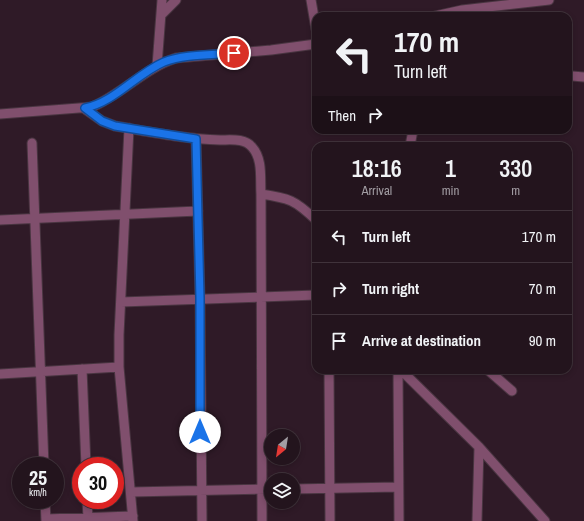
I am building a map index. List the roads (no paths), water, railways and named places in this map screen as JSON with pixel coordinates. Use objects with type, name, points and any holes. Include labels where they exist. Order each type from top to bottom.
[{"type":"street","points":[[157,66],[162,0]]},
{"type":"street","points":[[161,15],[176,0]]},
{"type":"street","points":[[312,0],[314,12]]},
{"type":"street","points":[[447,12],[472,4],[549,0]]},
{"type":"street","points":[[0,114],[85,108],[102,103],[157,66],[176,58],[278,50],[312,45]]},
{"type":"street","points":[[572,76],[584,77]]},
{"type":"street","points":[[85,108],[102,121],[115,126],[196,139],[243,141],[251,146],[257,153],[260,164],[261,194],[261,296],[266,473]]},
{"type":"street","points":[[45,509],[46,520],[88,518],[133,519],[119,367],[129,128]]},
{"type":"street","points":[[196,139],[200,298],[202,521]]},
{"type":"street","points":[[32,143],[44,457]]},
{"type":"street","points":[[261,194],[283,197],[293,201],[312,216]]},
{"type":"street","points":[[0,220],[198,211]]},
{"type":"street","points":[[121,302],[312,295]]},
{"type":"street","points":[[0,374],[119,367]]},
{"type":"street","points":[[82,369],[86,457]]},
{"type":"street","points":[[329,374],[330,521]]},
{"type":"street","points":[[399,374],[399,521]]},
{"type":"street","points":[[403,374],[479,447],[538,517],[545,521]]},
{"type":"street","points":[[493,374],[512,391]]},
{"type":"street","points":[[477,521],[479,447]]},
{"type":"street","points":[[300,489],[398,487]]},
{"type":"street","points":[[130,492],[264,489]]},
{"type":"street","points":[[262,521],[264,505]]},
{"type":"street","points":[[88,509],[88,518]]}]
